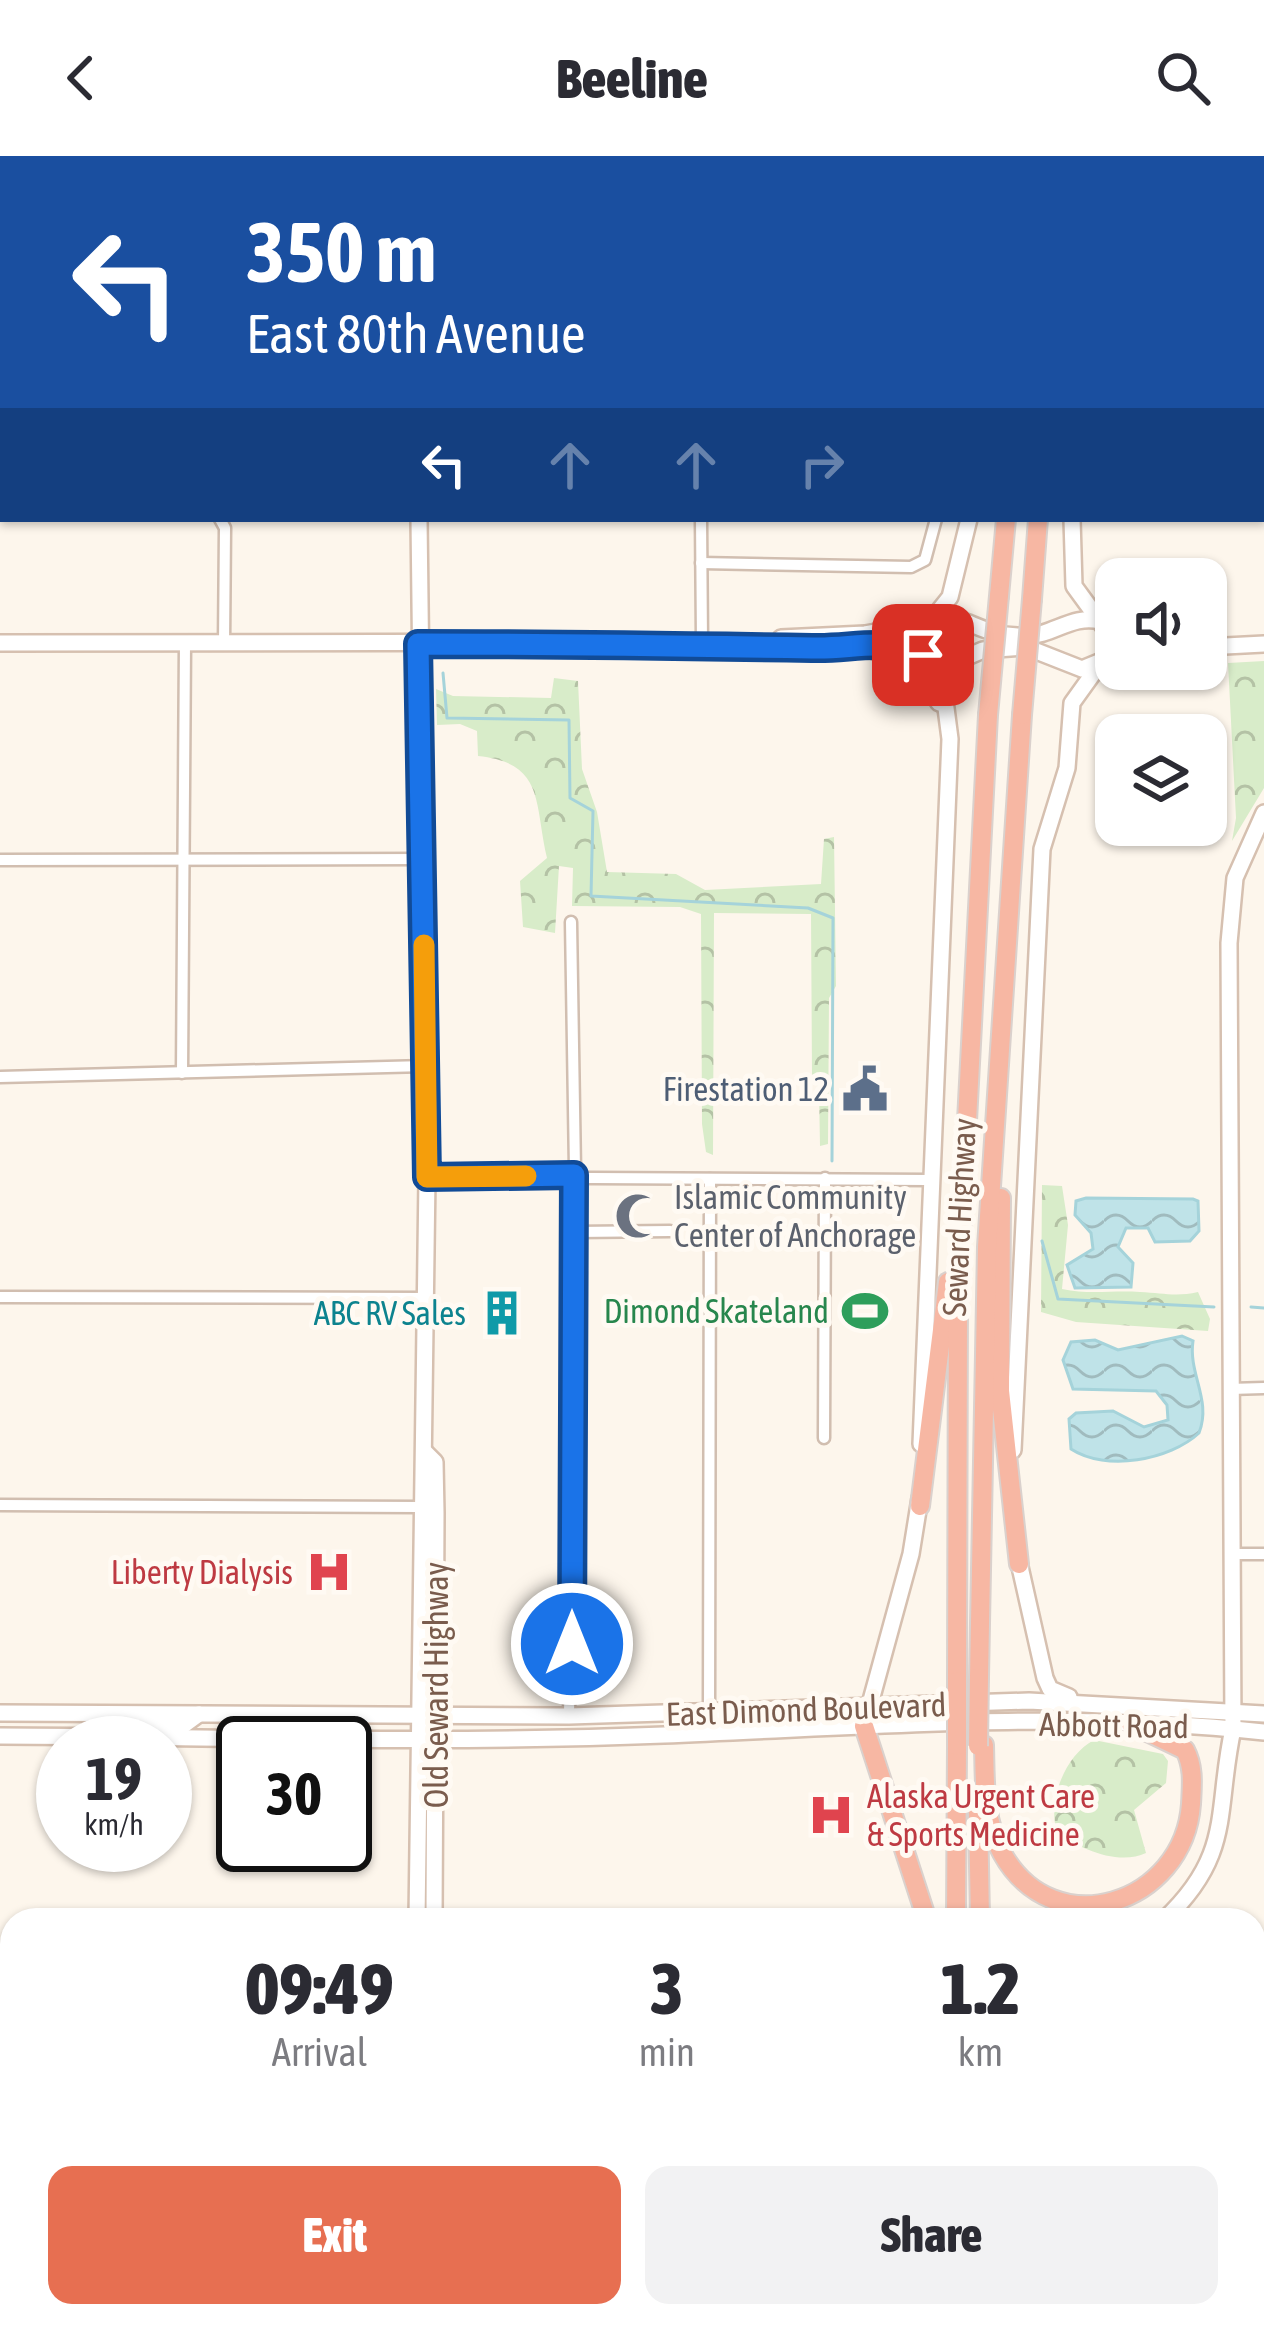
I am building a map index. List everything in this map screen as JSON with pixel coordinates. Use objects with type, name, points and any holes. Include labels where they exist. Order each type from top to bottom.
[{"type":"highway","name":"Seward Highway","points":[[956,1908],[963,1147],[988,715],[1006,522]]},
{"type":"highway","name":"Seward Highway","points":[[980,1908],[980,1426],[1003,946],[1038,522]]},
{"type":"highway","points":[[1003,946],[998,1352],[1018,1564]]},
{"type":"highway","points":[[920,1506],[963,1147]]},
{"type":"highway","points":[[981,1746],[988,1816],[1014,1872],[1055,1901],[1101,1906],[1136,1895],[1164,1874],[1182,1847],[1190,1820],[1192,1771],[1185,1750],[1131,1724]]},
{"type":"highway","points":[[864,1726],[923,1908]]},
{"type":"main road","name":"Old Seward Highway","points":[[419,522],[427,1177],[426,1454],[420,1462],[420,1508],[434,1908]]},
{"type":"main road","points":[[900,630],[939,596],[968,522]]},
{"type":"main road","points":[[1072,522],[1074,586],[1095,612]]},
{"type":"main road","points":[[864,1726],[920,1506],[928,1180],[950,753],[945,692],[919,635],[950,597],[959,546]]},
{"type":"main road","points":[[724,643],[900,630],[951,617],[978,632],[1007,636],[1047,634],[1077,619],[1095,624]]},
{"type":"main road","points":[[0,643],[702,642],[892,653],[918,669],[938,698],[950,753]]},
{"type":"main road","points":[[1227,643],[1263,644]]},
{"type":"main road","points":[[834,648],[897,644],[946,666],[983,650],[1009,647],[1039,649],[1082,669],[1095,664]]},
{"type":"main road","points":[[1094,1704],[1048,1686],[1018,1564],[1014,1429],[1041,859],[1069,761],[1072,703],[1095,675]]},
{"type":"main road","points":[[1175,1908],[1193,1888],[1218,1838],[1233,1721],[1230,920],[1241,856],[1264,813]]},
{"type":"main road","name":"Old Seward Highway","points":[[426,1454],[434,1462],[437,1608],[429,1715]]},
{"type":"main road","points":[[420,1508],[428,1521],[437,1608]]},
{"type":"main road","name":"East Dimond Boulevard","points":[[0,1713],[569,1716],[965,1703]]},
{"type":"main road","name":"Abbott Road","points":[[965,1703],[1094,1704],[1233,1721],[1264,1732]]},
{"type":"main road","points":[[596,1737],[695,1724],[709,1713]]},
{"type":"main road","points":[[192,1719],[199,1714]]},
{"type":"main road","points":[[192,1735],[223,1725],[316,1714]]},
{"type":"main road","name":"Abbott Road","points":[[964,1723],[1233,1721],[1264,1714]]},
{"type":"main road","name":"East Dimond Boulevard","points":[[192,1737],[596,1737],[964,1723]]},
{"type":"main road","name":"East Dimond Boulevard","points":[[0,1736],[36,1736]]},
{"type":"main road","name":"Old Seward Highway","points":[[418,1908],[429,1738]]},
{"type":"street","points":[[222,522],[224,643]]},
{"type":"street","points":[[701,522],[702,642]]},
{"type":"street","points":[[701,563],[905,567],[925,560],[935,522]]},
{"type":"street","points":[[182,1072],[185,643]]},
{"type":"street","points":[[0,860],[423,859]]},
{"type":"street","points":[[569,1716],[576,1232],[571,922]]},
{"type":"street","points":[[0,1077],[425,1066]]},
{"type":"street","points":[[427,1177],[928,1180]]},
{"type":"street","points":[[824,1438],[825,1178]]},
{"type":"street","points":[[709,1713],[710,1179]]},
{"type":"street","points":[[576,1232],[670,1231]]},
{"type":"street","points":[[0,1297],[427,1298]]},
{"type":"street","points":[[1230,1389],[1264,1388]]},
{"type":"street","points":[[0,1505],[420,1508]]},
{"type":"street","points":[[1233,1554],[1264,1554]]},
{"type":"green space","points":[[1264,661],[1264,788],[1232,841],[1236,818],[1228,663]]},
{"type":"green space","points":[[554,678],[578,681],[582,769],[597,812],[607,872],[676,874],[705,890],[821,884],[824,839],[834,837],[836,986],[829,998],[828,1144],[820,1146],[819,1090],[812,1076],[811,914],[714,913],[713,1155],[706,1152],[702,1124],[701,914],[680,907],[572,906],[573,868],[559,866],[555,933],[523,927],[520,881],[547,858],[533,789],[515,767],[478,756],[477,731],[460,724],[437,725],[436,689],[453,696],[551,698]]},
{"type":"green space","points":[[1042,1185],[1062,1186],[1068,1225],[1062,1289],[1198,1292],[1210,1319],[1208,1331],[1076,1322],[1041,1312]]},
{"type":"green space","points":[[1094,1740],[1163,1754],[1168,1761],[1166,1783],[1134,1810],[1146,1853],[1124,1858],[1100,1854],[1057,1832],[1054,1807],[1061,1780],[1075,1756]]},
{"type":"water","points":[[1193,1199],[1198,1201],[1199,1231],[1190,1241],[1155,1242],[1148,1228],[1126,1228],[1118,1247],[1133,1263],[1131,1287],[1075,1288],[1067,1265],[1093,1249],[1091,1233],[1075,1215],[1076,1201]]},
{"type":"water","points":[[1182,1336],[1193,1341],[1203,1409],[1199,1433],[1172,1450],[1137,1460],[1102,1460],[1071,1449],[1069,1419],[1076,1413],[1113,1411],[1144,1427],[1168,1420],[1167,1405],[1156,1391],[1073,1389],[1063,1360],[1071,1342],[1095,1340],[1118,1350]]},
{"type":"waterway","points":[[443,673],[447,718],[569,720],[570,798],[593,811],[591,896],[808,908],[833,918],[832,1161]]},
{"type":"waterway","points":[[1042,1241],[1058,1299],[1214,1307]]},
{"type":"waterway","points":[[1251,1307],[1264,1308]]},
{"type":"slow traffic","points":[[424,945],[427,1177],[526,1176]]},
{"type":"place","name":"Firestation 12","points":[[865,1089]]},
{"type":"place","name":"Islamic Community Center of Anchorage","points":[[638,1216]]},
{"type":"place","name":"Dimond Skateland","points":[[865,1311]]},
{"type":"place","name":"ABC RV Sales","points":[[502,1313]]},
{"type":"place","name":"Liberty Dialysis","points":[[329,1572]]},
{"type":"place","name":"Alaska Urgent Care & Sports Medicine","points":[[831,1815]]},
{"type":"route","points":[[572,1644],[574,1175],[427,1177],[418,644],[702,642],[813,648],[891,644],[923,655]]}]
